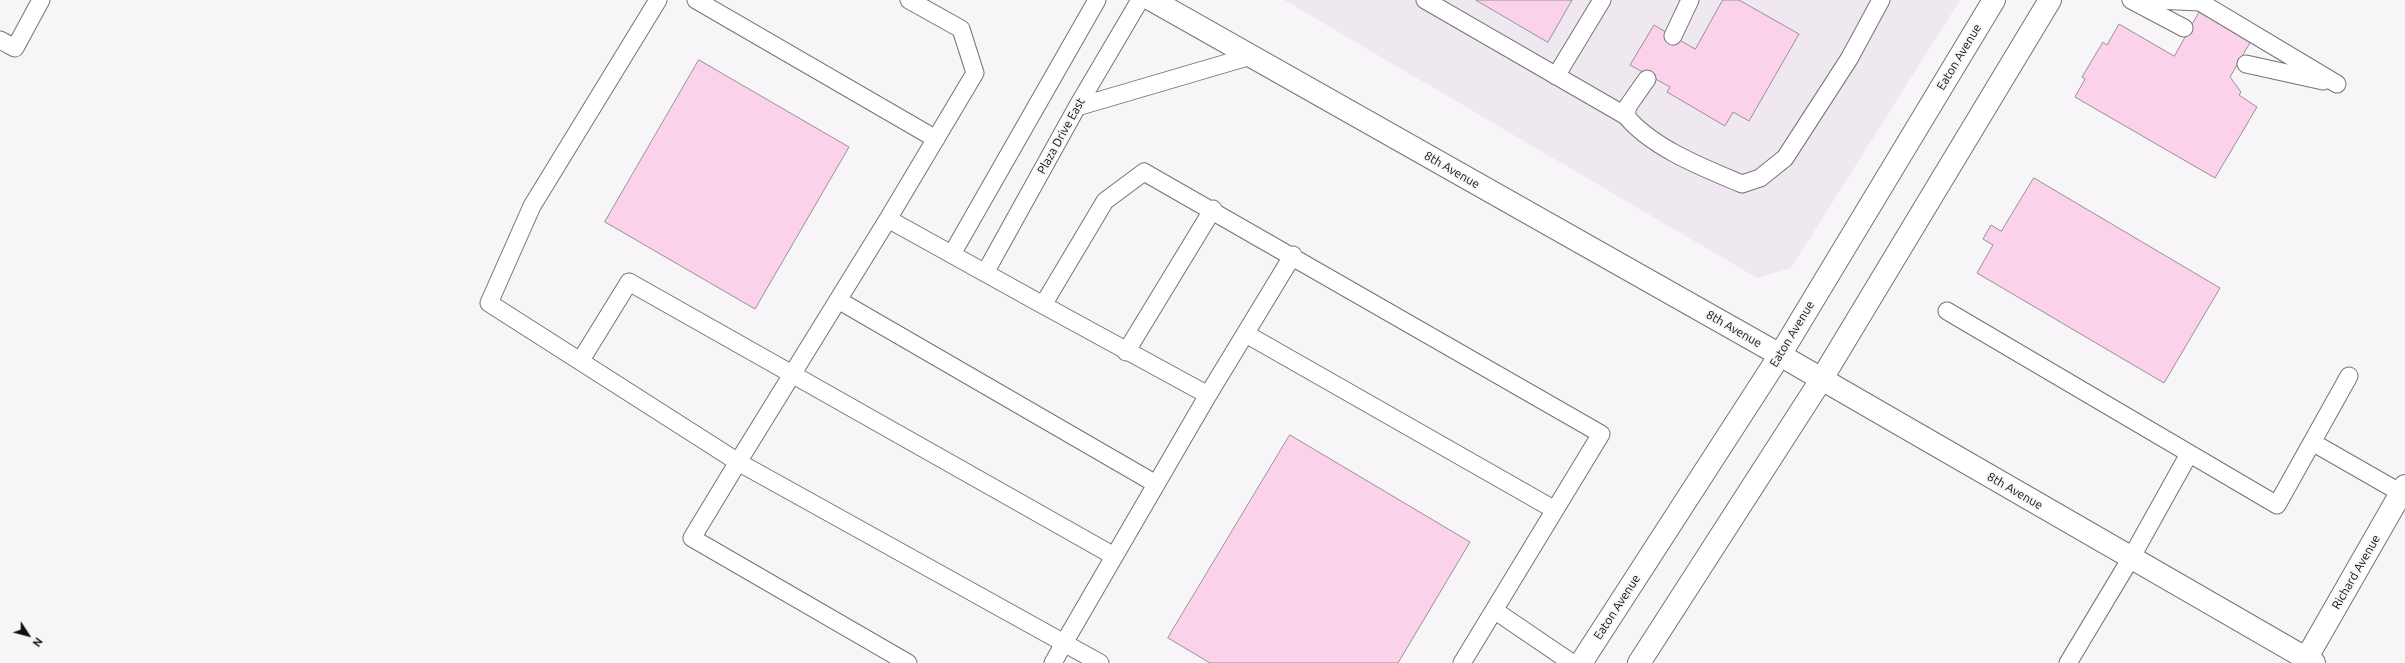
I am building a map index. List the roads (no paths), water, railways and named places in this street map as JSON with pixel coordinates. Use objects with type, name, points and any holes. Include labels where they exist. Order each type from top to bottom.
[{"type":"street","name":"8th Avenue","points":[[1152,0],[1780,355],[2131,558],[2301,659]]},
{"type":"street","name":"Eaton Avenue","points":[[1581,663],[1780,355],[1994,0]]},
{"type":"street","points":[[1640,663],[1822,380],[2050,0]]},
{"type":"street","name":"Richard Avenue","points":[[2301,659],[2403,490]]},
{"type":"lane","points":[[0,40],[15,48],[41,0]]},
{"type":"lane","points":[[658,0],[532,206],[489,303],[581,360],[738,462],[1100,663]]},
{"type":"lane","points":[[696,0],[936,139]]},
{"type":"lane","points":[[908,663],[692,538],[888,219],[975,73],[961,29],[909,0]]},
{"type":"lane","points":[[952,254],[1097,0]]},
{"type":"lane","name":"Plaza Drive East","points":[[985,273],[1077,107],[1140,0]]},
{"type":"lane","points":[[1425,0],[1556,76],[1627,112],[1633,125],[1660,144],[1701,167],[1742,184],[1760,178],[1785,158],[1850,59],[1881,0]]},
{"type":"lane","points":[[1556,76],[1602,0]]},
{"type":"lane","points":[[1673,36],[1690,0]]},
{"type":"lane","points":[[2131,0],[2184,28]]},
{"type":"lane","points":[[2157,0],[2200,2],[2337,84],[2246,64]]},
{"type":"lane","points":[[1077,107],[1251,56]]},
{"type":"lane","points":[[1627,112],[1647,79]]},
{"type":"lane","points":[[1043,305],[1105,201],[1144,172],[1293,255],[1601,434],[1462,663]]},
{"type":"lane","points":[[1126,352],[1213,210]]},
{"type":"lane","points":[[888,219],[1126,352],[1208,395]]},
{"type":"lane","points":[[1053,663],[1208,395],[1293,255]]},
{"type":"lane","points":[[581,360],[629,282],[1114,556]]},
{"type":"lane","points":[[838,300],[1156,484]]},
{"type":"lane","points":[[1947,311],[2277,505],[2349,376]]},
{"type":"lane","points":[[1246,334],[1555,510]]},
{"type":"lane","points":[[2312,442],[2403,490]]},
{"type":"lane","points":[[2068,663],[2131,558],[2189,454]]},
{"type":"lane","points":[[1494,610],[1572,663]]}]
